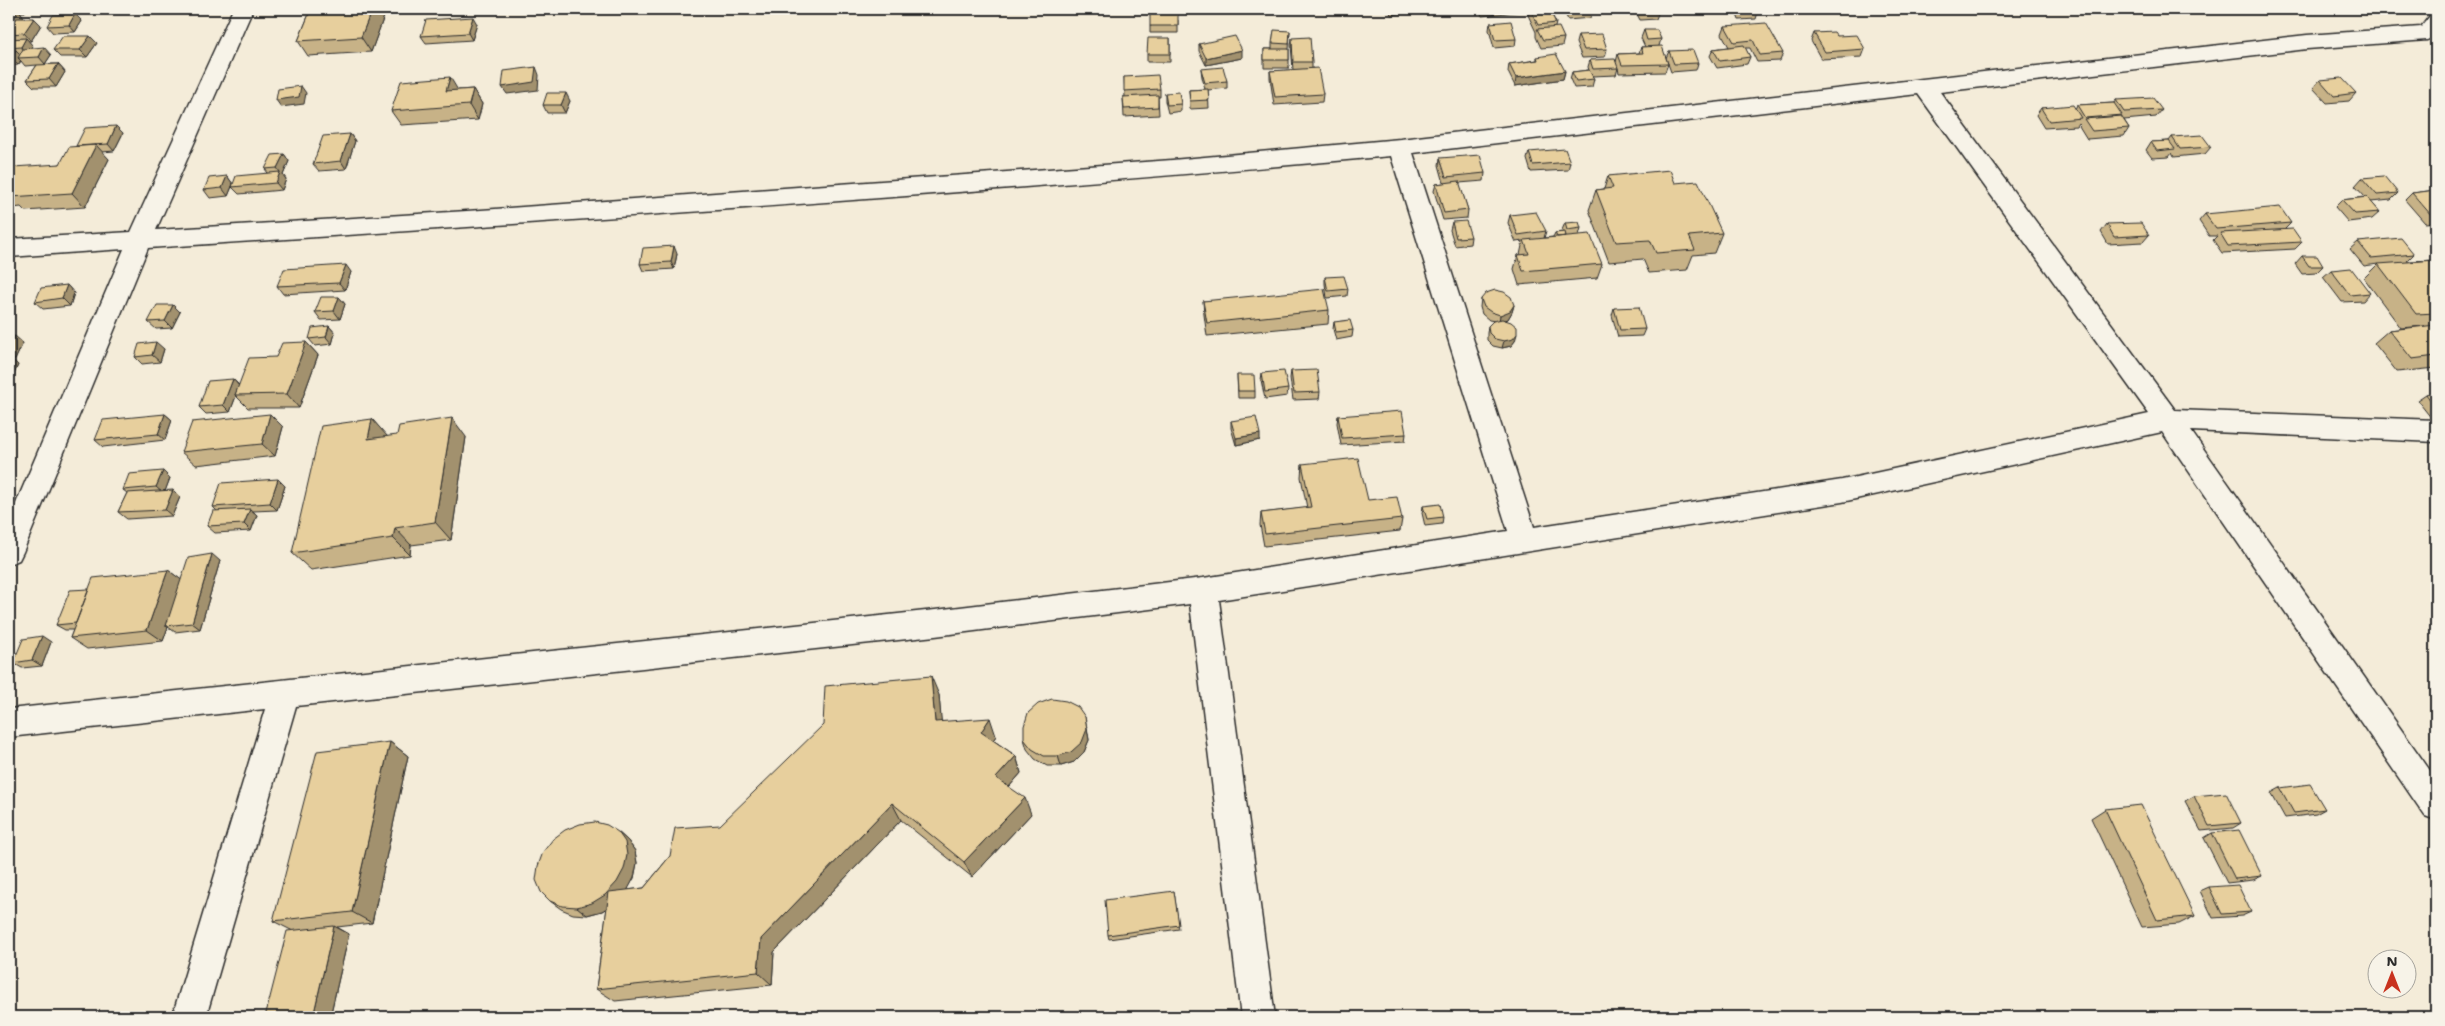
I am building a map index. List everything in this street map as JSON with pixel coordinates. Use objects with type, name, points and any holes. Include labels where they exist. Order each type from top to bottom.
[{"type":"street","points":[[9,552],[140,239],[243,9]]},
{"type":"street","points":[[9,248],[1077,176],[1400,147],[2307,42],[2433,33]]},
{"type":"street","points":[[1924,85],[2168,420],[2436,806]]},
{"type":"street","points":[[1400,147],[1525,541]]},
{"type":"street","points":[[9,723],[284,695],[945,622],[1203,590],[1842,491],[2168,420],[2436,431]]},
{"type":"street","points":[[1203,590],[1258,1017]]},
{"type":"street","points":[[189,1017],[284,695]]},
{"type":"building","points":[[18,9],[13,18],[9,18],[9,10]]},
{"type":"building","points":[[311,9],[372,9],[361,37],[298,41]]},
{"type":"building","points":[[1530,9],[1549,9],[1556,23],[1538,25]]},
{"type":"building","points":[[1569,9],[1592,9],[1592,10],[1570,13]]},
{"type":"building","points":[[1640,9],[1658,9],[1659,11],[1642,13]]},
{"type":"building","points":[[1740,9],[1757,9],[1759,12],[1742,12]]},
{"type":"building","points":[[1150,12],[1178,12],[1178,26],[1150,26]]},
{"type":"building","points":[[75,14],[69,25],[47,26],[53,15]]},
{"type":"building","points":[[473,17],[468,33],[421,36],[426,20]]},
{"type":"building","points":[[17,18],[34,18],[24,33],[9,34],[9,30]]},
{"type":"building","points":[[1511,21],[1516,39],[1495,40],[1490,23]]},
{"type":"building","points":[[1766,23],[1783,53],[1760,55],[1753,40],[1734,42],[1725,26]]},
{"type":"building","points":[[1559,27],[1564,38],[1543,40],[1537,29]]},
{"type":"building","points":[[1274,30],[1290,31],[1289,44],[1272,43]]},
{"type":"building","points":[[1644,30],[1657,30],[1661,39],[1647,40]]},
{"type":"building","points":[[1834,32],[1837,36],[1857,35],[1865,49],[1825,52],[1814,33]]},
{"type":"building","points":[[1602,34],[1607,49],[1584,50],[1578,35]]},
{"type":"building","points":[[63,36],[90,36],[80,50],[53,50]]},
{"type":"building","points":[[1235,36],[1242,50],[1206,58],[1199,44]]},
{"type":"building","points":[[1310,37],[1312,62],[1293,62],[1292,38]]},
{"type":"building","points":[[26,38],[21,47],[9,48],[9,39]]},
{"type":"building","points":[[1148,38],[1170,38],[1170,54],[1147,54]]},
{"type":"building","points":[[1744,45],[1750,57],[1720,61],[1713,49]]},
{"type":"building","points":[[1662,46],[1668,64],[1622,65],[1618,54],[1643,53],[1641,47]]},
{"type":"building","points":[[44,47],[39,57],[18,58],[23,49]]},
{"type":"building","points":[[1264,49],[1289,49],[1289,60],[1264,60]]},
{"type":"building","points":[[9,50],[16,50],[11,58],[9,58]]},
{"type":"building","points":[[1693,50],[1698,63],[1674,64],[1669,51]]},
{"type":"building","points":[[1556,54],[1565,71],[1516,78],[1509,64],[1538,60],[1537,57]]},
{"type":"building","points":[[1615,59],[1618,68],[1593,69],[1590,60]]},
{"type":"building","points":[[58,64],[49,79],[27,80],[37,65]]},
{"type":"building","points":[[536,67],[534,82],[502,87],[504,71]]},
{"type":"building","points":[[1223,67],[1227,81],[1205,83],[1201,69]]},
{"type":"building","points":[[1318,68],[1323,94],[1275,97],[1270,71]]},
{"type":"building","points":[[1589,70],[1594,79],[1576,81],[1572,72]]},
{"type":"building","points":[[1158,75],[1160,89],[1124,91],[1124,77]]},
{"type":"building","points":[[450,77],[446,91],[473,89],[469,105],[391,111],[401,81]]},
{"type":"building","points":[[2342,78],[2356,93],[2334,96],[2320,80]]},
{"type":"building","points":[[301,86],[299,97],[276,100],[278,89]]},
{"type":"building","points":[[1208,89],[1209,100],[1190,101],[1189,90]]},
{"type":"building","points":[[1179,92],[1181,104],[1167,105],[1165,93]]},
{"type":"building","points":[[547,93],[566,93],[561,105],[543,105]]},
{"type":"building","points":[[1158,95],[1158,107],[1124,109],[1123,97]]},
{"type":"building","points":[[2153,98],[2162,110],[2124,112],[2116,100]]},
{"type":"building","points":[[2114,103],[2122,115],[2085,118],[2077,105]]},
{"type":"building","points":[[2073,105],[2081,118],[2049,121],[2041,108]]},
{"type":"building","points":[[2121,116],[2129,128],[2092,131],[2084,119]]},
{"type":"building","points":[[116,126],[108,144],[76,146],[85,128]]},
{"type":"building","points":[[350,134],[341,161],[313,164],[323,136]]},
{"type":"building","points":[[2202,135],[2211,147],[2180,149],[2172,137]]},
{"type":"building","points":[[2169,141],[2175,149],[2157,151],[2151,142]]},
{"type":"building","points":[[96,145],[72,193],[10,197],[13,192],[9,193],[9,175],[13,167],[60,164],[69,147]]},
{"type":"building","points":[[1565,149],[1570,162],[1533,165],[1529,152]]},
{"type":"building","points":[[284,154],[277,168],[265,169],[272,155]]},
{"type":"building","points":[[1480,155],[1485,173],[1446,177],[1440,158]]},
{"type":"building","points":[[1670,170],[1675,183],[1698,181],[1722,233],[1689,236],[1695,250],[1656,253],[1650,240],[1616,242],[1596,190],[1613,188],[1608,176]]},
{"type":"building","points":[[280,172],[276,183],[232,187],[236,176]]},
{"type":"building","points":[[227,176],[222,188],[204,190],[209,178]]},
{"type":"building","points":[[2384,176],[2398,193],[2377,195],[2362,178]]},
{"type":"building","points":[[1459,181],[1468,210],[1444,213],[1436,184]]},
{"type":"building","points":[[2436,190],[2436,215],[2432,216],[2412,193]]},
{"type":"building","points":[[2367,197],[2380,212],[2355,214],[2342,200]]},
{"type":"building","points":[[2280,207],[2291,223],[2216,229],[2205,214]]},
{"type":"building","points":[[1536,212],[1546,231],[1518,235],[1510,215]]},
{"type":"building","points":[[1466,221],[1471,237],[1456,238],[1452,222]]},
{"type":"building","points":[[1579,222],[1581,228],[1567,230],[1565,223]]},
{"type":"building","points":[[2141,223],[2149,235],[2114,237],[2107,224]]},
{"type":"building","points":[[2293,229],[2302,242],[2228,246],[2220,233]]},
{"type":"building","points":[[1565,232],[1566,236],[1557,237],[1555,233]]},
{"type":"building","points":[[1590,234],[1602,264],[1523,271],[1518,255],[1529,254],[1524,240]]},
{"type":"building","points":[[2401,238],[2414,254],[2371,258],[2358,242]]},
{"type":"building","points":[[674,246],[671,262],[640,264],[643,248]]},
{"type":"building","points":[[2302,256],[2317,256],[2323,266],[2309,266]]},
{"type":"building","points":[[2436,260],[2436,313],[2416,314],[2378,264]]},
{"type":"building","points":[[346,265],[339,283],[277,286],[284,269]]},
{"type":"building","points":[[2351,268],[2370,293],[2350,295],[2331,270]]},
{"type":"building","points":[[1344,276],[1348,289],[1328,291],[1325,277]]},
{"type":"building","points":[[67,285],[62,298],[35,302],[41,288]]},
{"type":"building","points":[[1324,289],[1329,310],[1207,323],[1203,301]]},
{"type":"building","points":[[1495,290],[1504,292],[1511,297],[1514,305],[1510,311],[1500,315],[1484,307],[1481,299],[1486,293]]},
{"type":"building","points":[[321,297],[339,297],[334,311],[315,312]]},
{"type":"building","points":[[157,305],[173,305],[165,321],[148,322]]},
{"type":"building","points":[[1639,307],[1645,329],[1620,330],[1614,308]]},
{"type":"building","points":[[1502,319],[1511,322],[1517,327],[1517,334],[1513,339],[1504,341],[1495,339],[1489,333],[1488,326],[1493,321]]},
{"type":"building","points":[[1350,320],[1353,330],[1336,332],[1334,322]]},
{"type":"building","points":[[2436,325],[2436,356],[2412,359],[2389,330]]},
{"type":"building","points":[[329,326],[326,337],[309,339],[312,328]]},
{"type":"building","points":[[15,336],[9,348],[9,337]]},
{"type":"building","points":[[156,342],[152,355],[135,357],[139,344]]},
{"type":"building","points":[[306,342],[287,394],[235,395],[249,358],[276,357],[282,343]]},
{"type":"building","points":[[1317,370],[1320,392],[1294,393],[1291,371]]},
{"type":"building","points":[[1284,371],[1288,389],[1265,392],[1262,373]]},
{"type":"building","points":[[1237,375],[1254,375],[1255,391],[1238,391]]},
{"type":"building","points":[[233,379],[223,405],[199,407],[208,381]]},
{"type":"building","points":[[2436,392],[2436,408],[2426,394]]},
{"type":"building","points":[[1402,411],[1406,434],[1342,438],[1338,416]]},
{"type":"building","points":[[165,414],[158,434],[95,440],[103,420]]},
{"type":"building","points":[[270,414],[262,444],[181,452],[192,422]]},
{"type":"building","points":[[1256,417],[1260,434],[1236,438],[1231,421]]},
{"type":"building","points":[[452,418],[435,522],[395,528],[393,538],[292,553],[321,426],[372,419],[368,439],[397,435],[399,426]]},
{"type":"building","points":[[1358,458],[1368,500],[1397,497],[1402,519],[1265,534],[1261,513],[1311,507],[1302,464]]},
{"type":"building","points":[[163,471],[156,487],[123,490],[129,474]]},
{"type":"building","points":[[278,479],[270,503],[213,507],[221,483]]},
{"type":"building","points":[[173,490],[165,510],[118,512],[127,493]]},
{"type":"building","points":[[1440,504],[1443,517],[1427,519],[1423,506]]},
{"type":"building","points":[[250,509],[244,524],[207,526],[213,511]]},
{"type":"building","points":[[212,554],[192,623],[166,626],[188,558]]},
{"type":"building","points":[[168,570],[147,630],[70,638],[93,578]]},
{"type":"building","points":[[89,589],[76,623],[56,625],[70,590]]},
{"type":"building","points":[[42,636],[32,660],[13,663],[23,639]]},
{"type":"building","points":[[931,676],[935,722],[990,718],[981,732],[1016,756],[996,778],[1025,798],[964,862],[892,803],[761,939],[758,972],[596,989],[609,892],[644,888],[670,856],[675,828],[720,825],[823,725],[825,686]]},
{"type":"building","points":[[1052,699],[1066,701],[1078,707],[1085,717],[1087,729],[1082,742],[1071,752],[1058,756],[1044,756],[1032,749],[1024,739],[1024,726],[1028,713],[1038,704]]},
{"type":"building","points":[[390,742],[352,912],[273,921],[317,751]]},
{"type":"building","points":[[2310,784],[2325,809],[2294,813],[2280,788]]},
{"type":"building","points":[[2226,793],[2241,823],[2209,826],[2194,796]]},
{"type":"building","points":[[2141,805],[2195,916],[2157,920],[2105,809]]},
{"type":"building","points":[[595,822],[607,825],[618,832],[625,842],[627,855],[624,869],[617,882],[605,895],[592,903],[577,907],[562,906],[550,901],[541,892],[536,880],[543,852],[553,839],[565,830],[580,824]]},
{"type":"building","points":[[2239,830],[2262,876],[2235,879],[2212,833]]},
{"type":"building","points":[[2238,885],[2251,912],[2222,914],[2209,887]]},
{"type":"building","points":[[1174,891],[1179,925],[1108,935],[1105,900]]},
{"type":"building","points":[[334,926],[313,1017],[265,1017],[287,931]]}]
